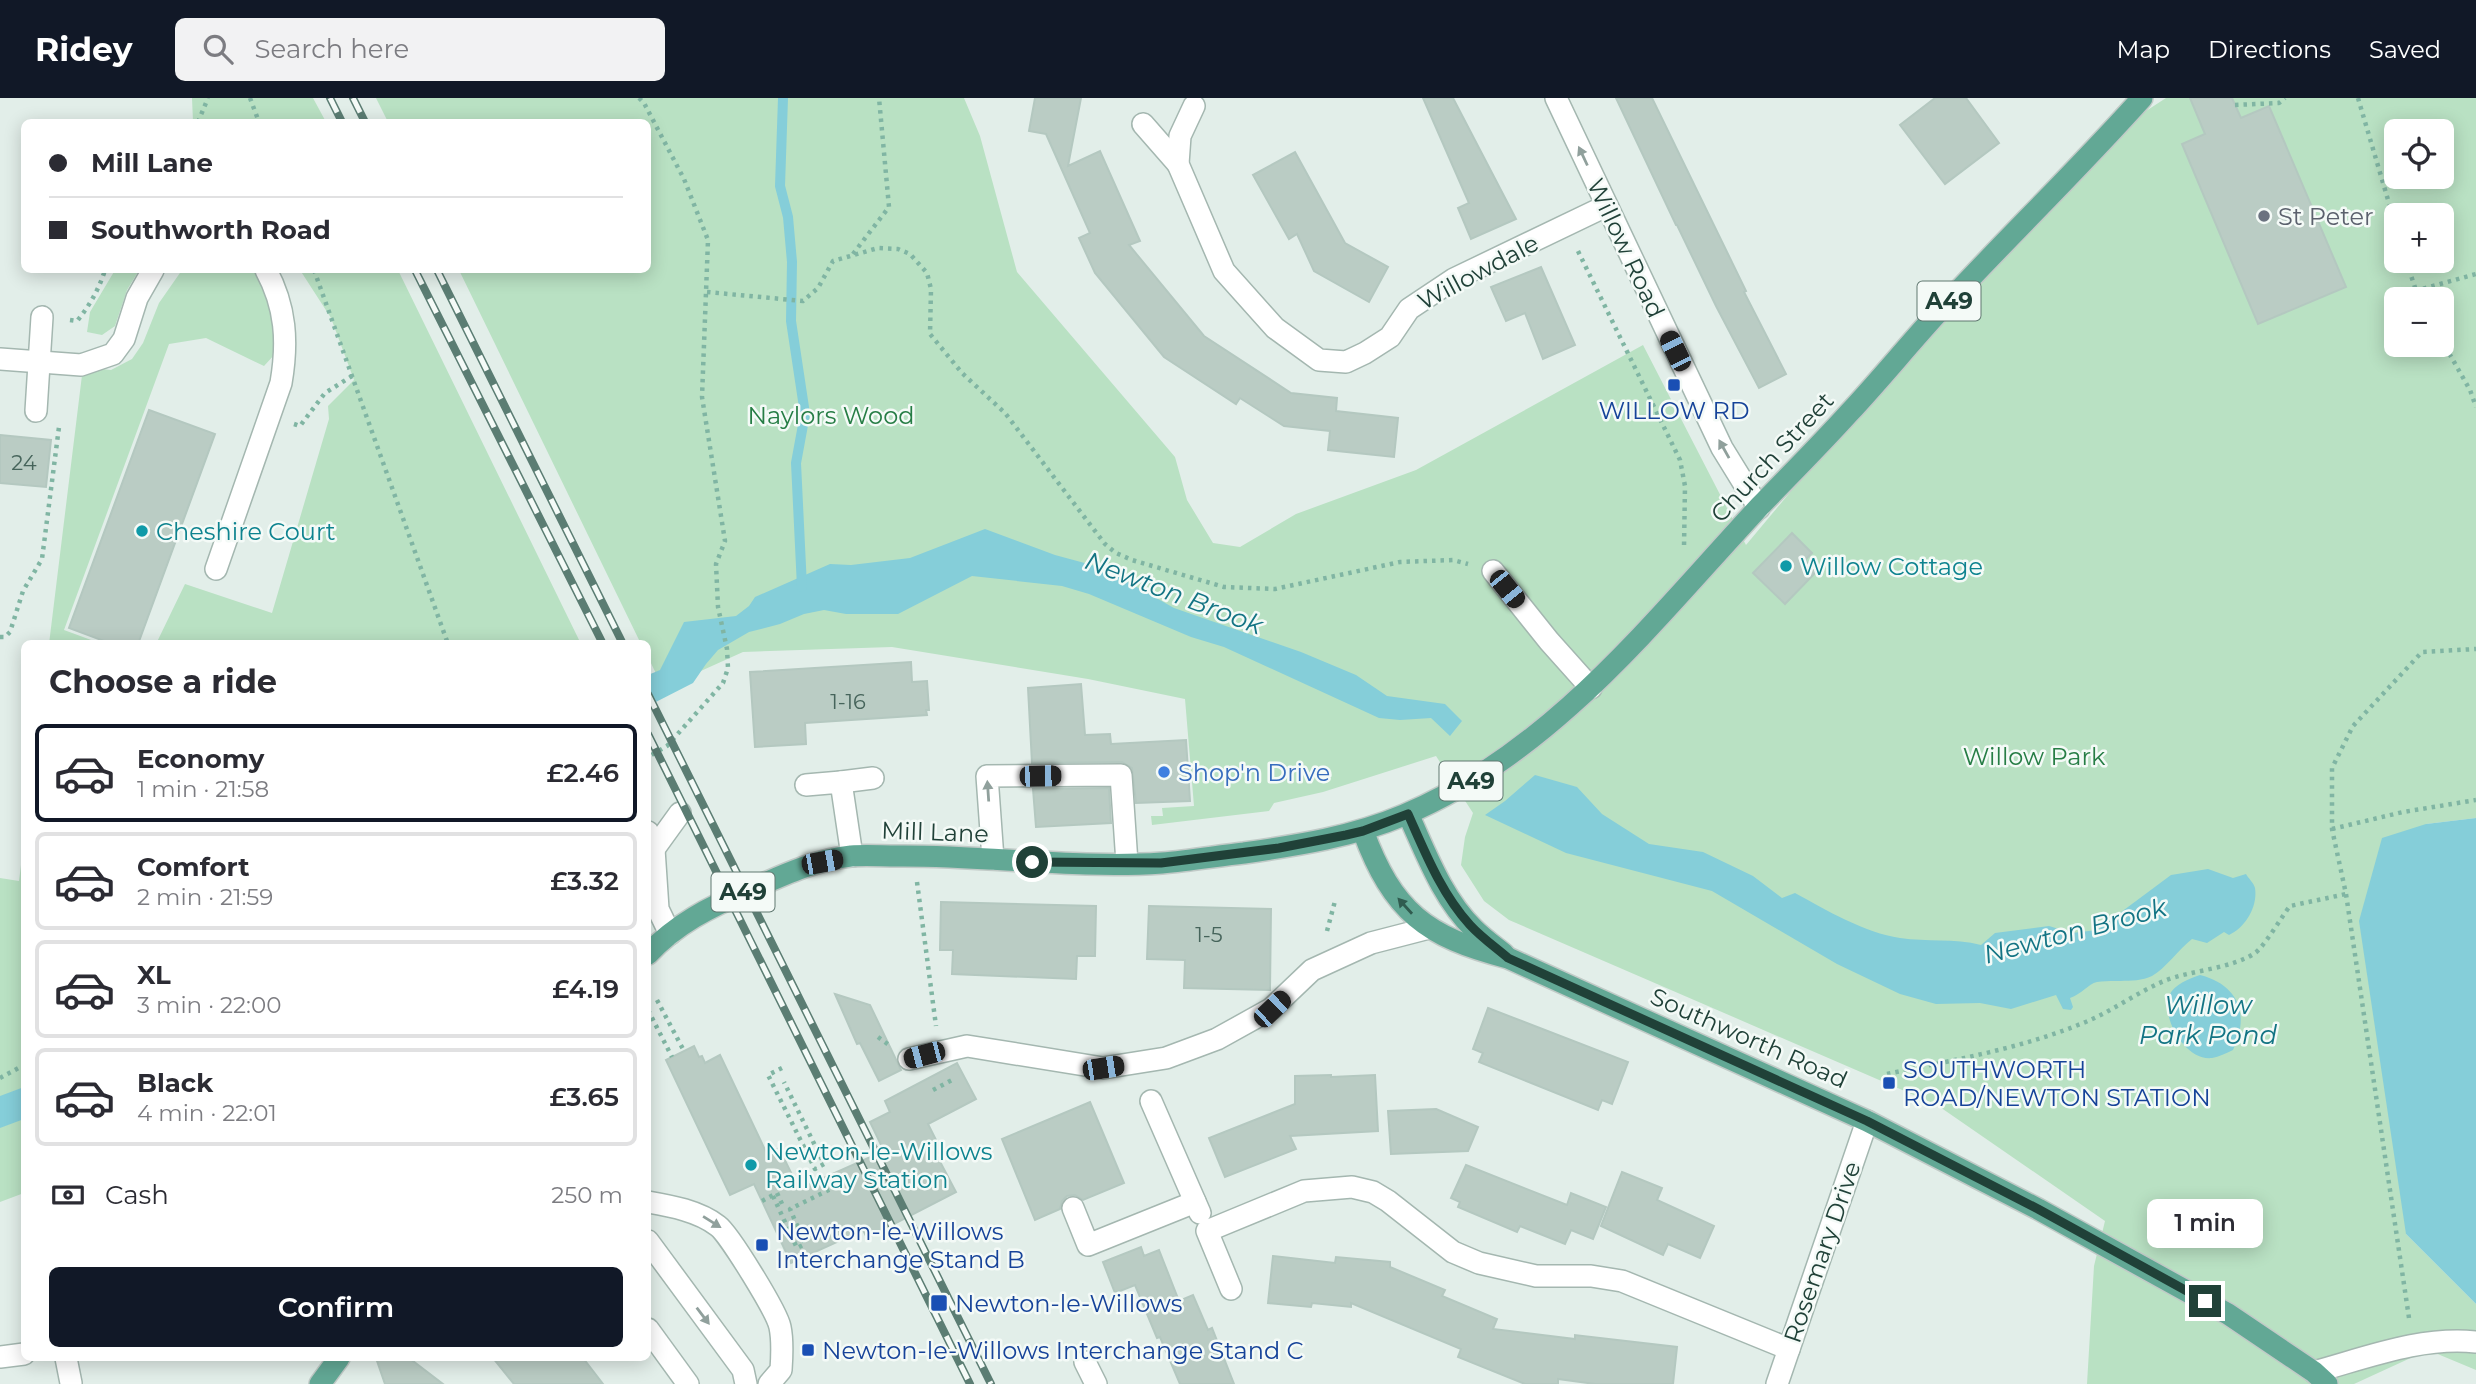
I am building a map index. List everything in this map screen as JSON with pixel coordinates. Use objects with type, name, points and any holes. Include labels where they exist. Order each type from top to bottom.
[{"type":"main road","name":"Church Street","points":[[1408,814],[1471,781],[1528,741],[1591,688],[1850,413],[1934,317],[2142,98]]},
{"type":"main road","name":"Mill Lane","points":[[651,951],[705,909],[790,872],[852,856],[939,855],[1161,863],[1308,843],[1363,831],[1408,814]]},
{"type":"main road","name":"Southworth Road","points":[[1408,814],[1450,900],[1473,928],[1508,958]]},
{"type":"main road","name":"Southworth Road","points":[[1363,831],[1372,855],[1398,897],[1429,928],[1449,939],[1508,958],[1867,1121],[2038,1209],[2228,1314],[2320,1378]]},
{"type":"main road","points":[[325,1382],[336,1361]]},
{"type":"street","name":"Willow Road","points":[[1556,98],[1722,447],[1759,508]]},
{"type":"street","points":[[1178,164],[1180,136],[1194,106]]},
{"type":"street","name":"Willowdale","points":[[1143,124],[1178,164],[1224,271],[1275,328],[1319,360],[1346,362],[1365,353],[1390,337],[1409,309],[1454,279],[1606,206]]},
{"type":"street","points":[[0,359],[81,365],[113,354],[124,338],[137,298],[151,273]]},
{"type":"street","points":[[216,569],[281,383],[286,354],[285,319],[268,273]]},
{"type":"street","points":[[36,411],[39,363],[53,318]]},
{"type":"street","points":[[1493,571],[1591,688]]},
{"type":"street","points":[[993,859],[987,776],[1121,775],[1127,863]]},
{"type":"street","points":[[806,785],[873,778]]},
{"type":"street","points":[[841,782],[852,856]]},
{"type":"street","points":[[670,934],[658,909],[651,840],[680,813]]},
{"type":"street","points":[[909,1059],[967,1046],[1103,1068],[1166,1058],[1217,1039],[1272,1009],[1312,970],[1371,943],[1429,928]]},
{"type":"street","points":[[1152,1101],[1231,1289]]},
{"type":"street","name":"Rosemary Drive","points":[[1777,1384],[1867,1121]]},
{"type":"street","points":[[1207,1231],[1304,1191],[1352,1187],[1373,1192],[1453,1252],[1479,1263],[1536,1276],[1591,1276],[1622,1281],[1789,1349]]},
{"type":"street","points":[[1073,1208],[1088,1245],[1193,1197]]},
{"type":"street","points":[[651,1203],[687,1211],[722,1228],[774,1309],[780,1327],[782,1370],[769,1384]]},
{"type":"street","points":[[651,1245],[743,1370],[746,1384]]},
{"type":"street","points":[[651,1333],[688,1384]]},
{"type":"street","points":[[2320,1378],[2409,1346],[2455,1339],[2476,1342]]},
{"type":"street","points":[[0,1357],[21,1354]]},
{"type":"street","points":[[67,1361],[72,1383]]},
{"type":"street","points":[[1085,1362],[1096,1384]]},
{"type":"path","points":[[199,119],[208,98]]},
{"type":"path","points":[[250,98],[258,119]]},
{"type":"path","points":[[639,98],[684,180],[708,240],[702,397],[724,541],[716,564],[718,607],[728,668],[723,682],[667,746],[651,755]]},
{"type":"path","points":[[853,255],[889,207],[879,98]]},
{"type":"path","points":[[2235,105],[2279,103],[2285,98]]},
{"type":"path","points":[[2358,98],[2389,203]]},
{"type":"path","points":[[1573,241],[1680,460],[1685,486],[1685,559]]},
{"type":"path","points":[[707,292],[803,301],[818,288],[833,261],[878,248],[898,249],[910,254],[927,273],[931,289],[930,334],[962,373],[1005,414],[1100,538],[1116,553],[1224,587],[1275,589],[1400,562],[1452,560],[1493,571]]},
{"type":"path","points":[[53,318],[76,321],[98,291],[104,273]]},
{"type":"path","points":[[315,273],[447,640]]},
{"type":"path","points":[[2429,287],[2476,274]]},
{"type":"path","points":[[2451,357],[2470,390],[2476,407]]},
{"type":"path","points":[[268,419],[300,426],[325,393],[352,376]]},
{"type":"path","points":[[0,637],[5,637],[10,632],[23,592],[42,559],[60,415]]},
{"type":"path","points":[[2409,1322],[2346,894],[2332,829],[2332,768],[2353,726],[2422,652],[2476,649]]},
{"type":"path","points":[[2332,829],[2403,812],[2476,800]]},
{"type":"path","points":[[917,881],[939,1051]]},
{"type":"path","points":[[1887,1074],[2030,1043],[2087,1022],[2130,997],[2165,981],[2194,971],[2213,969],[2256,953],[2290,906],[2346,894]]},
{"type":"path","points":[[657,1000],[684,1051]]},
{"type":"path","points":[[651,1016],[672,1057]]},
{"type":"path","points":[[0,1078],[21,1067]]},
{"type":"path","points":[[782,1068],[768,1075],[815,1169],[824,1164],[783,1082]]},
{"type":"path","points":[[773,1196],[797,1248],[806,1244],[790,1209],[841,1185]]},
{"type":"path","points":[[762,1201],[777,1194],[783,1206]]},
{"type":"green space","points":[[192,98],[313,98],[324,119],[193,119]]},
{"type":"green space","name":"Willow Park","points":[[376,98],[964,98],[980,136],[1017,272],[1175,457],[1187,500],[1213,543],[1240,547],[1296,514],[1416,470],[1643,345],[1746,545],[1853,417],[2109,135],[2166,98],[2476,98],[2476,818],[2426,824],[2406,1234],[2476,1304],[2476,1370],[2428,1350],[2354,1384],[2087,1384],[2094,1266],[2105,1221],[1937,1105],[1509,920],[1484,901],[1461,865],[1465,837],[1473,813],[1436,756],[1323,792],[1274,803],[1269,811],[1152,825],[1151,816],[1163,816],[1162,808],[1194,806],[1185,699],[1088,679],[892,647],[743,652],[663,688],[651,663],[651,640],[639,640],[460,273],[651,273],[651,119],[386,119]]},
{"type":"green space","points":[[113,273],[137,273],[127,290],[115,326],[102,335],[87,332],[90,312]]},
{"type":"green space","points":[[180,273],[258,273],[275,314],[275,354],[264,366],[206,338],[169,344],[64,630],[91,640],[49,640],[83,367],[111,370],[132,359],[143,343],[159,303]]},
{"type":"green space","points":[[302,273],[399,273],[579,640],[158,640],[185,584],[272,613],[329,419],[328,406],[354,380],[331,318]]},
{"type":"green space","points":[[21,865],[21,1194],[0,1202],[0,878],[19,881]]},
{"type":"water","points":[[985,529],[1055,555],[1103,568],[1174,608],[1301,652],[1356,675],[1387,696],[1445,704],[1462,721],[1450,736],[1431,718],[1379,718],[1224,647],[1191,637],[1089,594],[1062,586],[972,576],[898,614],[846,614],[824,610],[749,632],[718,650],[693,683],[651,704],[651,674],[660,670],[684,622],[736,616],[749,606],[755,597],[830,564],[851,565],[910,558]]},
{"type":"water","points":[[1535,775],[1577,787],[1602,814],[1649,844],[1703,852],[1753,876],[1782,898],[1795,893],[1860,926],[1900,938],[1981,945],[1995,933],[2049,926],[2072,933],[2097,930],[2171,875],[2208,869],[2233,878],[2246,874],[2255,888],[2254,902],[2249,916],[2235,932],[2229,935],[2224,932],[2207,943],[2192,939],[2152,976],[2132,981],[2094,983],[2070,998],[2073,1007],[2071,1010],[2063,1009],[2056,995],[2011,1009],[1980,1003],[1936,1004],[1900,994],[1837,964],[1712,891],[1566,853],[1485,815]]},
{"type":"water","points":[[2476,818],[2476,1304],[2406,1234],[2359,921],[2382,838],[2426,824]]},
{"type":"water","name":"Willow Park Pond","points":[[2200,975],[2224,986],[2238,1003],[2240,1014],[2238,1037],[2233,1050],[2212,1058],[2202,1057],[2184,1046],[2172,1026],[2167,1005],[2174,988]]},
{"type":"water","points":[[21,1088],[21,1120],[0,1128],[0,1096]]},
{"type":"building","points":[[1035,98],[1081,98],[1068,166],[1100,151],[1140,241],[1129,245],[1204,336],[1291,393],[1337,398],[1336,411],[1398,418],[1394,457],[1328,450],[1330,431],[1284,426],[1240,398],[1236,404],[1164,357],[1095,273],[1079,238],[1090,233],[1046,134],[1029,131]]},
{"type":"building","points":[[1423,98],[1453,98],[1516,219],[1471,239],[1458,208],[1469,203]]},
{"type":"building","points":[[1616,98],[1652,98],[1786,374],[1759,388],[1676,225]]},
{"type":"building","points":[[1935,98],[1966,98],[1999,143],[1945,184],[1900,125]]},
{"type":"building","name":"St Peter","points":[[2190,98],[2232,98],[2241,118],[2269,106],[2346,287],[2258,324],[2182,144],[2205,134]]},
{"type":"building","points":[[1295,152],[1345,243],[1388,267],[1369,302],[1314,271],[1297,234],[1289,239],[1253,175]]},
{"type":"building","points":[[1541,267],[1575,345],[1543,359],[1525,313],[1506,321],[1491,287]]},
{"type":"building","name":"Cheshire Court","points":[[149,410],[215,434],[139,640],[101,640],[69,628]]},
{"type":"building","points":[[0,435],[51,440],[46,487],[0,483]]},
{"type":"building","name":"Willow Cottage","points":[[1792,533],[1812,553],[1805,560],[1816,572],[1785,604],[1753,573]]},
{"type":"building","points":[[911,662],[912,682],[927,681],[927,715],[805,723],[806,744],[755,747],[750,672]]},
{"type":"building","points":[[1081,684],[1085,735],[1110,734],[1111,744],[1186,740],[1190,801],[1136,803],[1132,768],[1122,762],[1032,763],[1028,688]]},
{"type":"building","points":[[1109,788],[1111,823],[1036,827],[1033,789]]},
{"type":"building","points":[[941,902],[1096,906],[1095,956],[1077,956],[1076,979],[952,974],[953,950],[940,950]]},
{"type":"building","points":[[1149,906],[1271,909],[1270,990],[1184,988],[1185,960],[1147,959]]},
{"type":"building","points":[[835,994],[870,1005],[901,1070],[879,1081],[860,1043],[857,1044]]},
{"type":"building","points":[[1488,1008],[1628,1062],[1612,1104],[1602,1100],[1598,1110],[1479,1062],[1483,1053],[1473,1049]]},
{"type":"building","points":[[694,1046],[705,1063],[720,1055],[767,1154],[779,1148],[799,1189],[884,1151],[870,1122],[890,1112],[885,1101],[957,1063],[976,1099],[928,1124],[942,1152],[936,1154],[956,1192],[867,1238],[863,1230],[791,1263],[754,1184],[730,1195],[666,1060]]},
{"type":"building","points":[[1375,1075],[1378,1131],[1290,1136],[1296,1149],[1225,1177],[1209,1138],[1295,1104],[1295,1076]]},
{"type":"building","points":[[1090,1102],[1124,1183],[1083,1200],[1075,1195],[1067,1196],[1060,1209],[1035,1220],[1002,1139]]},
{"type":"building","points":[[1436,1109],[1478,1127],[1468,1151],[1391,1154],[1388,1111]]},
{"type":"building","points":[[1466,1165],[1567,1205],[1571,1193],[1606,1207],[1593,1239],[1571,1230],[1565,1244],[1520,1226],[1517,1232],[1458,1207],[1460,1202],[1451,1198]]},
{"type":"building","points":[[1622,1172],[1662,1188],[1657,1200],[1714,1226],[1700,1258],[1668,1244],[1663,1255],[1601,1226]]},
{"type":"building","points":[[1141,1247],[1144,1256],[1159,1250],[1179,1301],[1193,1295],[1208,1330],[1212,1328],[1234,1384],[1180,1384],[1135,1285],[1115,1293],[1103,1262]]},
{"type":"building","points":[[1273,1256],[1335,1263],[1336,1257],[1390,1262],[1390,1267],[1445,1290],[1442,1296],[1497,1319],[1493,1329],[1677,1347],[1673,1384],[1595,1384],[1558,1379],[1558,1384],[1525,1384],[1458,1357],[1461,1349],[1351,1303],[1351,1307],[1312,1303],[1311,1307],[1268,1303]]},
{"type":"building","points":[[377,1361],[413,1361],[443,1384],[385,1384]]},
{"type":"building","points":[[495,1361],[585,1361],[603,1384],[514,1384]]},
{"type":"waterway","points":[[783,98],[780,186],[788,217],[792,262],[791,321],[805,414],[796,463],[802,587]]},
{"type":"railway","points":[[330,98],[340,119]]},
{"type":"railway","points":[[353,98],[364,119]]},
{"type":"railway","points":[[417,273],[601,640]]},
{"type":"railway","points":[[438,273],[621,640]]},
{"type":"railway","points":[[651,700],[991,1384]]},
{"type":"railway","points":[[651,740],[970,1384]]},
{"type":"place","name":"St Peter","points":[[2264,216]]},
{"type":"place","name":"WILLOW RD","points":[[1674,385]]},
{"type":"place","name":"Cheshire Court","points":[[142,531]]},
{"type":"place","name":"Willow Cottage","points":[[1786,566]]},
{"type":"place","name":"Shop'n Drive","points":[[1164,772]]},
{"type":"place","name":"SOUTHWORTH ROAD/NEWTON STATION","points":[[1889,1083]]},
{"type":"place","name":"Newton-le-Willows Railway Station","points":[[751,1165]]},
{"type":"place","name":"Newton-le-Willows Interchange Stand B","points":[[762,1245]]},
{"type":"place","name":"Newton-le-Willows","points":[[939,1303]]},
{"type":"place","name":"Newton-le-Willows Interchange Stand C","points":[[808,1350]]},
{"type":"route","points":[[1032,862],[1161,863],[1209,858],[1346,835],[1408,814],[1450,900],[1473,928],[1508,958],[1867,1121],[2038,1209],[2205,1301]]},
{"type":"park label","name":"Naylors Wood","points":[[831,415]]},
{"type":"water label","name":"Newton Brook","points":[[1174,593]]},
{"type":"water label","name":"Newton Brook","points":[[2075,931]]}]
